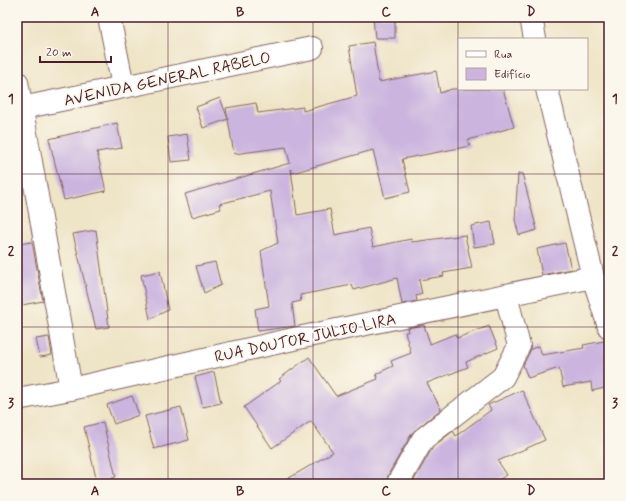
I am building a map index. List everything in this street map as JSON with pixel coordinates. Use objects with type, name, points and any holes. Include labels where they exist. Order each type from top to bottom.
[{"type":"street","points":[[109,17],[123,86]]},
{"type":"street","points":[[532,17],[535,38]]},
{"type":"street","name":"AVENIDA GENERAL RABELO","points":[[22,108],[312,48]]},
{"type":"street","points":[[17,82],[71,390]]},
{"type":"street","points":[[547,90],[593,277],[609,327]]},
{"type":"street","name":"RUA DOUTOR JULIO LIRA","points":[[17,399],[71,390],[298,338],[593,277]]},
{"type":"street","points":[[401,484],[399,481],[424,439],[503,377],[519,346],[506,295]]},
{"type":"building","points":[[373,17],[395,17],[395,38],[375,38]]},
{"type":"building","points":[[373,42],[379,82],[436,71],[440,93],[452,89],[503,90],[514,127],[468,140],[470,146],[402,159],[410,192],[385,198],[373,150],[292,173],[291,169],[297,215],[330,209],[335,235],[369,228],[373,247],[411,239],[412,242],[465,235],[472,268],[443,273],[444,276],[419,280],[422,294],[416,296],[417,301],[402,304],[397,278],[354,290],[352,285],[300,295],[301,301],[292,303],[295,326],[258,331],[255,309],[269,306],[261,251],[278,243],[270,191],[219,204],[221,209],[192,217],[185,194],[290,163],[286,147],[234,154],[226,108],[256,103],[258,113],[303,107],[303,111],[357,96],[349,46]]},
{"type":"building","points":[[220,98],[228,119],[203,128],[196,107]]},
{"type":"building","points":[[117,123],[122,148],[97,152],[106,191],[64,200],[49,139]]},
{"type":"building","points":[[187,134],[191,160],[171,162],[168,137]]},
{"type":"building","points":[[522,173],[537,230],[519,235],[515,220],[518,174]]},
{"type":"building","points":[[491,222],[495,244],[474,247],[471,226]]},
{"type":"building","points":[[96,230],[109,327],[96,329],[73,234]]},
{"type":"building","points":[[32,242],[43,301],[22,305],[17,277],[17,244]]},
{"type":"building","points":[[565,243],[571,269],[542,275],[537,249]]},
{"type":"building","points":[[215,262],[221,285],[204,293],[196,266]]},
{"type":"building","points":[[160,271],[168,310],[150,319],[141,275]]},
{"type":"building","points":[[424,325],[430,344],[455,334],[457,338],[489,326],[498,348],[466,362],[468,367],[427,383],[441,409],[412,433],[388,475],[387,484],[279,484],[333,452],[311,421],[272,448],[244,407],[281,381],[279,379],[309,357],[336,396],[378,379],[376,374],[393,366],[391,361],[411,353],[405,332],[408,332],[407,328]]},
{"type":"building","points":[[49,337],[52,355],[40,357],[36,339]]},
{"type":"building","points":[[609,340],[609,387],[592,391],[591,382],[563,387],[559,368],[528,378],[523,365],[531,349],[539,346],[542,355],[584,348],[583,345]]},
{"type":"building","points":[[214,372],[221,403],[203,407],[195,377]]},
{"type":"building","points":[[522,390],[545,440],[498,461],[507,475],[491,484],[413,484],[433,447],[453,431],[456,436],[491,410],[488,405]]},
{"type":"building","points":[[132,396],[139,415],[114,424],[107,405]]},
{"type":"building","points":[[181,407],[189,440],[154,449],[145,416]]},
{"type":"building","points":[[103,422],[116,477],[97,482],[84,427]]}]
